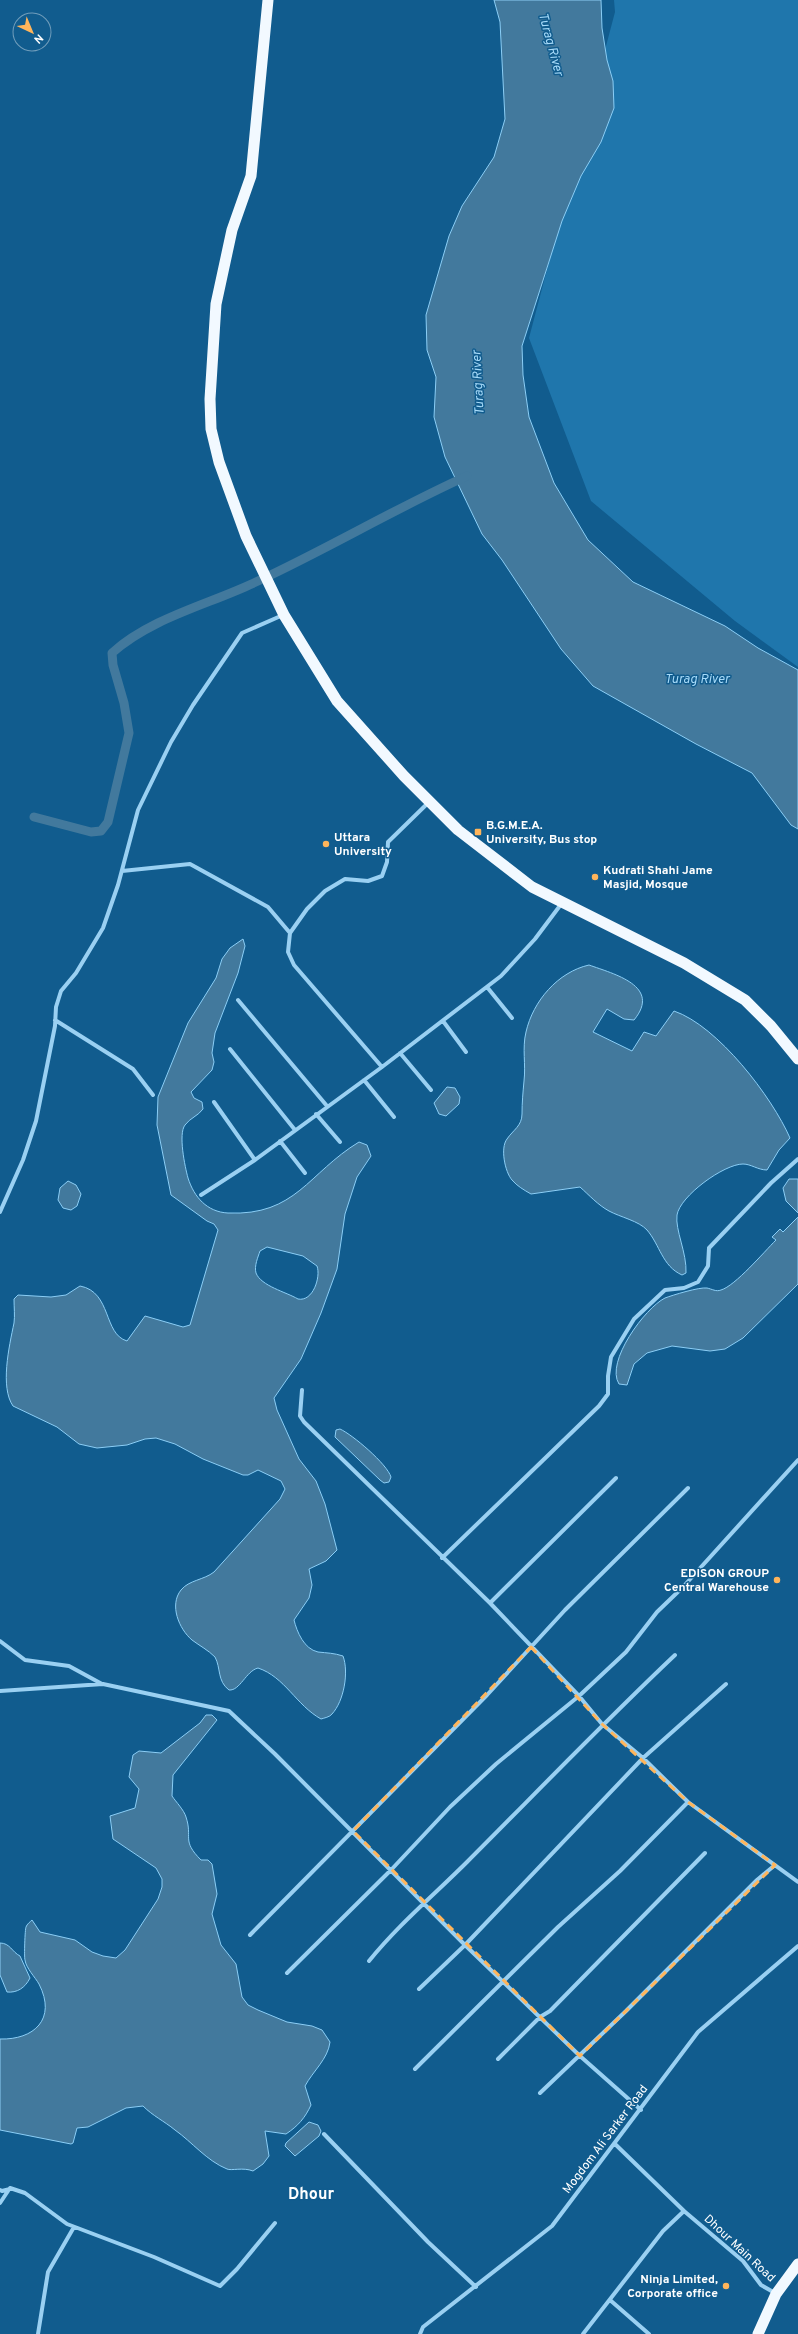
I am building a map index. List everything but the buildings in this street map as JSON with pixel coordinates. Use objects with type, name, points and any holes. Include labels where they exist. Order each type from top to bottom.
[{"type":"highway","points":[[268,0],[251,176],[232,230],[216,304],[210,399],[211,429],[219,462],[246,536],[282,610],[337,700],[430,802],[458,830],[492,858],[532,887],[684,963],[745,1000],[772,1026],[798,1059]]},
{"type":"highway","points":[[758,2334],[776,2294],[798,2264]]},
{"type":"street","points":[[0,1212],[24,1160],[36,1121],[56,1020],[56,1007],[61,991],[76,973],[95,944],[103,928],[122,871],[138,810],[171,742],[192,705],[242,633],[282,610]]},
{"type":"street","points":[[382,1068],[294,965],[288,952],[290,933],[307,909],[325,891],[345,879],[368,881],[382,876],[387,862],[388,842],[430,802]]},
{"type":"street","points":[[122,871],[190,864],[268,907],[290,933]]},
{"type":"street","points":[[201,1195],[255,1160],[326,1106],[382,1068],[501,976],[535,939],[562,902]]},
{"type":"street","points":[[487,987],[512,1018]]},
{"type":"street","points":[[238,1000],[326,1106]]},
{"type":"street","points":[[56,1020],[133,1069],[153,1095]]},
{"type":"street","points":[[443,1021],[466,1052]]},
{"type":"street","points":[[230,1049],[295,1130]]},
{"type":"street","points":[[400,1054],[431,1090]]},
{"type":"street","points":[[364,1080],[394,1117]]},
{"type":"street","points":[[214,1102],[255,1160]]},
{"type":"street","points":[[316,1114],[340,1142]]},
{"type":"street","points":[[280,1142],[304,1173]]},
{"type":"street","points":[[442,1558],[599,1406],[608,1394],[608,1376],[611,1357],[634,1319],[665,1290],[684,1288],[698,1282],[708,1266],[709,1248],[771,1183],[798,1159]]},
{"type":"street","points":[[302,1390],[300,1416],[304,1422],[394,1509],[442,1558],[490,1603],[531,1648],[579,1696],[602,1724],[643,1758],[688,1802],[798,1882]]},
{"type":"street","points":[[287,1973],[391,1870],[450,1807],[496,1764],[579,1696],[626,1652],[657,1612],[683,1587],[798,1460]]},
{"type":"street","points":[[490,1603],[616,1478]]},
{"type":"street","points":[[250,1935],[487,1695],[565,1610],[688,1488]]},
{"type":"street","points":[[0,1641],[25,1660],[69,1666],[102,1684]]},
{"type":"street","points":[[369,1961],[391,1934],[466,1863],[602,1724],[675,1655]]},
{"type":"street","points":[[0,1690],[102,1684],[229,1711],[353,1831],[423,1903],[580,2056],[641,2110]]},
{"type":"street","points":[[420,1989],[466,1945],[643,1758],[726,1684]]},
{"type":"street","points":[[415,2069],[558,1927],[620,1871],[688,1802]]},
{"type":"street","points":[[498,2059],[540,2017],[550,2011],[705,1853]]},
{"type":"street","points":[[540,2093],[580,2056],[757,1880],[775,1865]]},
{"type":"street","name":"Mogdom Ali Sarker Road","points":[[420,2334],[423,2327],[552,2226],[641,2110],[698,2032],[798,1946]]},
{"type":"street","points":[[324,2134],[428,2242],[476,2287]]},
{"type":"street","name":"Dhour Main Road","points":[[615,2144],[684,2211],[743,2262],[761,2285],[776,2294]]},
{"type":"street","points":[[0,2203],[10,2188]]},
{"type":"street","points":[[0,2190],[2,2191],[10,2188],[25,2193],[67,2224],[154,2257],[220,2286],[237,2269],[275,2223]]},
{"type":"street","points":[[583,2334],[663,2231],[684,2211]]},
{"type":"street","points":[[38,2334],[48,2272],[74,2227]]},
{"type":"street","points":[[610,2300],[649,2334]]},
{"type":"highlighted area","points":[[531,1647],[602,1724],[688,1802],[775,1865],[580,2056],[353,1831]]},
{"type":"shaded area","points":[[614,0],[798,0],[798,667],[735,621],[591,501],[529,338],[615,12]]},
{"type":"water","name":"Turag River","points":[[494,0],[601,0],[602,28],[607,60],[613,81],[614,108],[601,142],[581,176],[562,221],[522,346],[523,375],[529,417],[554,483],[588,540],[633,582],[725,626],[758,648],[798,670],[798,829],[791,825],[752,773],[696,744],[593,686],[561,649],[502,560],[482,534],[445,457],[434,417],[436,377],[427,350],[426,315],[449,236],[462,206],[494,157],[505,119],[500,22]]},
{"type":"water","points":[[243,939],[245,946],[238,973],[215,1033],[212,1053],[214,1062],[212,1070],[191,1092],[194,1098],[202,1102],[203,1109],[185,1125],[182,1136],[185,1166],[188,1178],[198,1197],[202,1202],[220,1212],[251,1212],[270,1208],[286,1200],[300,1190],[342,1154],[359,1142],[367,1145],[371,1156],[357,1177],[345,1214],[337,1269],[321,1313],[301,1359],[274,1398],[277,1410],[299,1459],[316,1481],[325,1504],[337,1550],[326,1561],[309,1569],[312,1585],[309,1598],[294,1620],[299,1635],[305,1644],[318,1652],[343,1656],[345,1663],[346,1670],[344,1686],[340,1702],[332,1714],[321,1719],[304,1706],[276,1678],[258,1668],[250,1673],[240,1684],[229,1690],[221,1679],[215,1657],[187,1635],[183,1630],[177,1616],[177,1596],[181,1590],[188,1584],[214,1572],[280,1499],[285,1489],[281,1481],[258,1470],[248,1475],[243,1475],[203,1459],[175,1444],[156,1438],[145,1439],[127,1445],[97,1448],[79,1444],[57,1427],[13,1406],[9,1398],[7,1388],[6,1378],[14,1320],[14,1299],[18,1295],[51,1297],[66,1295],[80,1286],[90,1290],[103,1304],[110,1322],[119,1337],[127,1341],[145,1316],[183,1327],[190,1325],[218,1230],[214,1224],[207,1221],[171,1195],[157,1125],[158,1097],[188,1023],[216,978],[222,959],[230,948]],"holes":[[[267,1247],[303,1256],[317,1266],[318,1271],[315,1288],[308,1297],[303,1299],[298,1299],[268,1285],[263,1282],[256,1273],[256,1265],[260,1251]]]},
{"type":"water","points":[[589,965],[622,977],[639,990],[642,998],[641,1008],[634,1020],[624,1019],[607,1009],[593,1032],[632,1051],[644,1032],[656,1036],[674,1011],[691,1019],[708,1031],[742,1065],[782,1121],[790,1138],[779,1150],[767,1170],[746,1164],[735,1165],[725,1169],[704,1182],[686,1199],[680,1207],[677,1215],[678,1228],[686,1265],[686,1273],[682,1275],[675,1271],[666,1261],[644,1227],[605,1209],[580,1187],[531,1194],[518,1186],[512,1180],[505,1166],[505,1143],[519,1125],[522,1118],[524,1044],[529,1021],[534,1009],[548,990],[557,981],[567,974]]},
{"type":"water","points":[[447,1087],[455,1088],[460,1097],[459,1104],[446,1116],[439,1114],[434,1103]]},
{"type":"water","points":[[789,1179],[798,1179],[798,1213],[786,1201],[783,1188]]},
{"type":"water","points":[[68,1181],[76,1185],[81,1194],[77,1206],[71,1210],[63,1208],[58,1200],[60,1188]]},
{"type":"water","points":[[798,1217],[798,1284],[743,1338],[725,1349],[710,1351],[672,1346],[647,1353],[634,1364],[627,1385],[619,1384],[616,1374],[617,1363],[622,1350],[629,1336],[647,1313],[665,1298],[680,1293],[703,1288],[717,1291],[727,1287],[741,1276],[776,1240],[772,1237],[780,1229],[783,1232]]},
{"type":"water","points":[[340,1429],[361,1443],[377,1458],[391,1477],[389,1482],[384,1483],[380,1480],[335,1437],[336,1430]]},
{"type":"water","points":[[206,1715],[212,1715],[217,1720],[173,1775],[172,1796],[185,1814],[188,1824],[189,1843],[191,1848],[201,1860],[208,1860],[212,1864],[217,1894],[212,1914],[221,1945],[236,1964],[242,1997],[248,2005],[287,2022],[312,2026],[322,2030],[330,2042],[326,2054],[305,2086],[311,2105],[309,2110],[304,2118],[286,2134],[265,2131],[269,2156],[263,2164],[253,2171],[245,2169],[229,2169],[220,2166],[143,2106],[126,2108],[88,2127],[77,2128],[73,2143],[71,2144],[0,2130],[0,2039],[23,2036],[39,2025],[44,2017],[44,1996],[25,1960],[26,1926],[32,1920],[40,1932],[75,1940],[92,1952],[103,1956],[116,1958],[125,1950],[158,1899],[162,1887],[162,1879],[156,1868],[113,1839],[110,1816],[135,1808],[139,1789],[129,1777],[133,1755],[139,1751],[161,1753],[200,1723]]},
{"type":"water","points":[[0,1943],[6,1944],[20,1956],[30,1978],[23,1987],[17,1991],[7,1992],[0,1975]]},
{"type":"water","points":[[309,2122],[318,2125],[321,2131],[319,2136],[295,2156],[285,2146],[286,2143]]},
{"type":"waterway","points":[[34,817],[91,832],[101,831],[108,822],[129,733],[124,703],[113,665],[112,653],[128,641],[163,620],[240,589],[311,555],[414,501],[467,476]]},
{"type":"place","name":"B.G.M.E.A. University, Bus stop","points":[[478,832]]},
{"type":"place","name":"Uttara University","points":[[326,844]]},
{"type":"place","name":"Kudrati Shahi Jame Masjid, Mosque","points":[[595,877]]},
{"type":"place","name":"EDISON GROUP Central Warehouse","points":[[777,1580]]},
{"type":"place","name":"Ninja Limited, Corporate office","points":[[726,2286]]},
{"type":"district","name":"Dhour","points":[[311,2193]]}]
